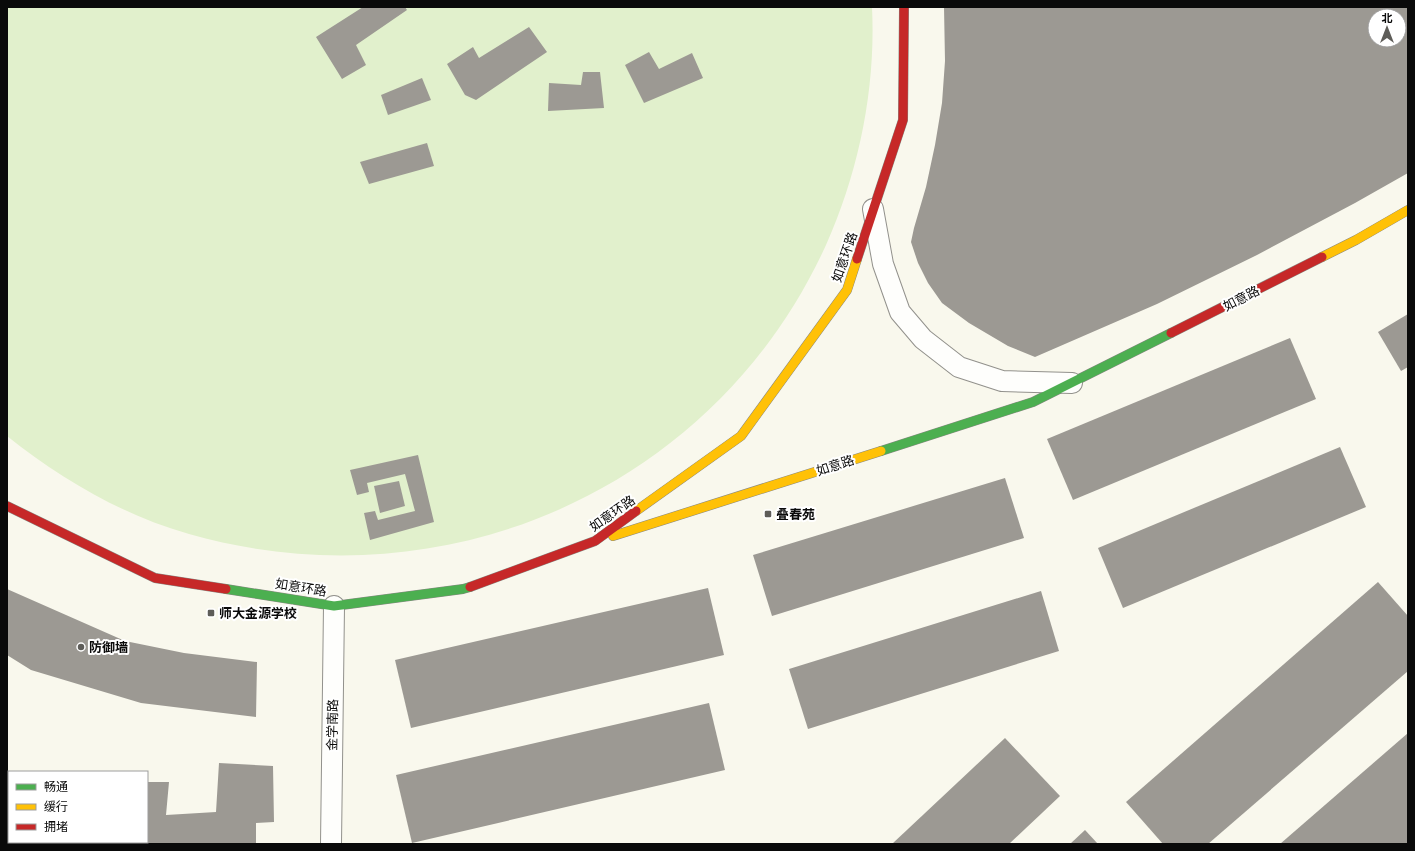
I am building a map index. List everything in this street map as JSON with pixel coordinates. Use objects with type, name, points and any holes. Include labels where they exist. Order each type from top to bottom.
[{"type":"street","name":"如意环路","points":[[7,506],[155,578],[334,606],[463,590],[595,541],[741,436],[847,290],[903,120],[904,7]]},
{"type":"street","name":"如意路","points":[[873,210],[883,264],[900,312],[923,339],[959,367],[1002,381],[1072,383]]},
{"type":"street","name":"如意路","points":[[595,541],[1033,402],[1356,240],[1408,210]]},
{"type":"street","name":"金学南路","points":[[331,844],[334,606]]},
{"type":"green space","points":[[7,7],[872,7],[873,37],[868,98],[863,129],[848,188],[826,245],[777,330],[716,403],[643,463],[562,508],[474,539],[381,554],[285,553],[189,534],[140,517],[93,494],[71,481],[49,467],[7,436]]},
{"type":"building","points":[[363,7],[405,7],[407,10],[356,45],[366,65],[342,79],[316,37]]},
{"type":"building","points":[[944,7],[1408,7],[1408,173],[1257,255],[1157,304],[1035,357],[1008,346],[969,323],[942,303],[928,283],[918,263],[911,242],[926,187],[942,103],[945,61]]},
{"type":"building","points":[[529,27],[547,52],[476,100],[465,95],[447,64],[473,47],[479,58]]},
{"type":"building","points":[[649,52],[659,69],[692,53],[703,78],[644,103],[625,65]]},
{"type":"building","points":[[583,72],[600,72],[604,108],[548,111],[549,83],[581,85]]},
{"type":"building","points":[[422,78],[431,100],[388,115],[381,95]]},
{"type":"building","points":[[427,143],[434,166],[369,184],[360,162]]},
{"type":"building","points":[[1408,314],[1408,367],[1401,371],[1378,332]]},
{"type":"building","points":[[1290,338],[1316,399],[1073,500],[1047,439]]},
{"type":"building","points":[[1340,447],[1366,507],[1123,608],[1098,548]]},
{"type":"building","points":[[418,455],[434,522],[370,540],[364,513],[375,511],[378,520],[415,511],[405,474],[367,483],[369,492],[357,495],[350,470]]},
{"type":"building","points":[[1005,478],[1024,538],[772,616],[753,555]]},
{"type":"building","points":[[399,481],[405,506],[380,513],[374,486]]},
{"type":"building","points":[[1378,582],[1408,616],[1408,671],[1208,844],[1163,844],[1126,802]]},
{"type":"building","points":[[708,588],[724,655],[411,728],[395,660]]},
{"type":"building","name":"防御墙","points":[[7,589],[125,641],[184,653],[257,662],[256,717],[141,703],[31,670],[7,655]]},
{"type":"building","points":[[1041,591],[1059,651],[808,729],[789,669]]},
{"type":"building","points":[[709,703],[725,770],[412,843],[396,775]]},
{"type":"building","points":[[1408,733],[1408,844],[1280,844]]},
{"type":"building","points":[[1005,738],[1060,796],[1009,844],[892,844]]},
{"type":"building","points":[[219,763],[273,766],[274,822],[256,823],[256,844],[76,844],[148,843],[148,782],[169,782],[166,815],[216,812]]},
{"type":"building","points":[[1085,830],[1098,844],[1070,844]]},
{"type":"traffic: fast","points":[[881,451],[1033,402],[1171,333]]},
{"type":"traffic: fast","points":[[226,589],[334,606],[470,587]]},
{"type":"traffic: slow","points":[[1322,257],[1356,240],[1408,210]]},
{"type":"traffic: slow","points":[[636,511],[741,436],[847,290],[857,259]]},
{"type":"traffic: slow","points":[[613,536],[881,451]]},
{"type":"traffic: jam","points":[[857,259],[903,120],[904,7]]},
{"type":"traffic: jam","points":[[1171,333],[1322,257]]},
{"type":"traffic: jam","points":[[7,506],[155,578],[226,589]]},
{"type":"traffic: jam","points":[[470,587],[595,541],[636,511]]},
{"type":"place","name":"叠春苑","points":[[768,514]]},
{"type":"place","name":"师大金源学校","points":[[211,613]]},
{"type":"place","name":"防御墙","points":[[81,647]]}]
